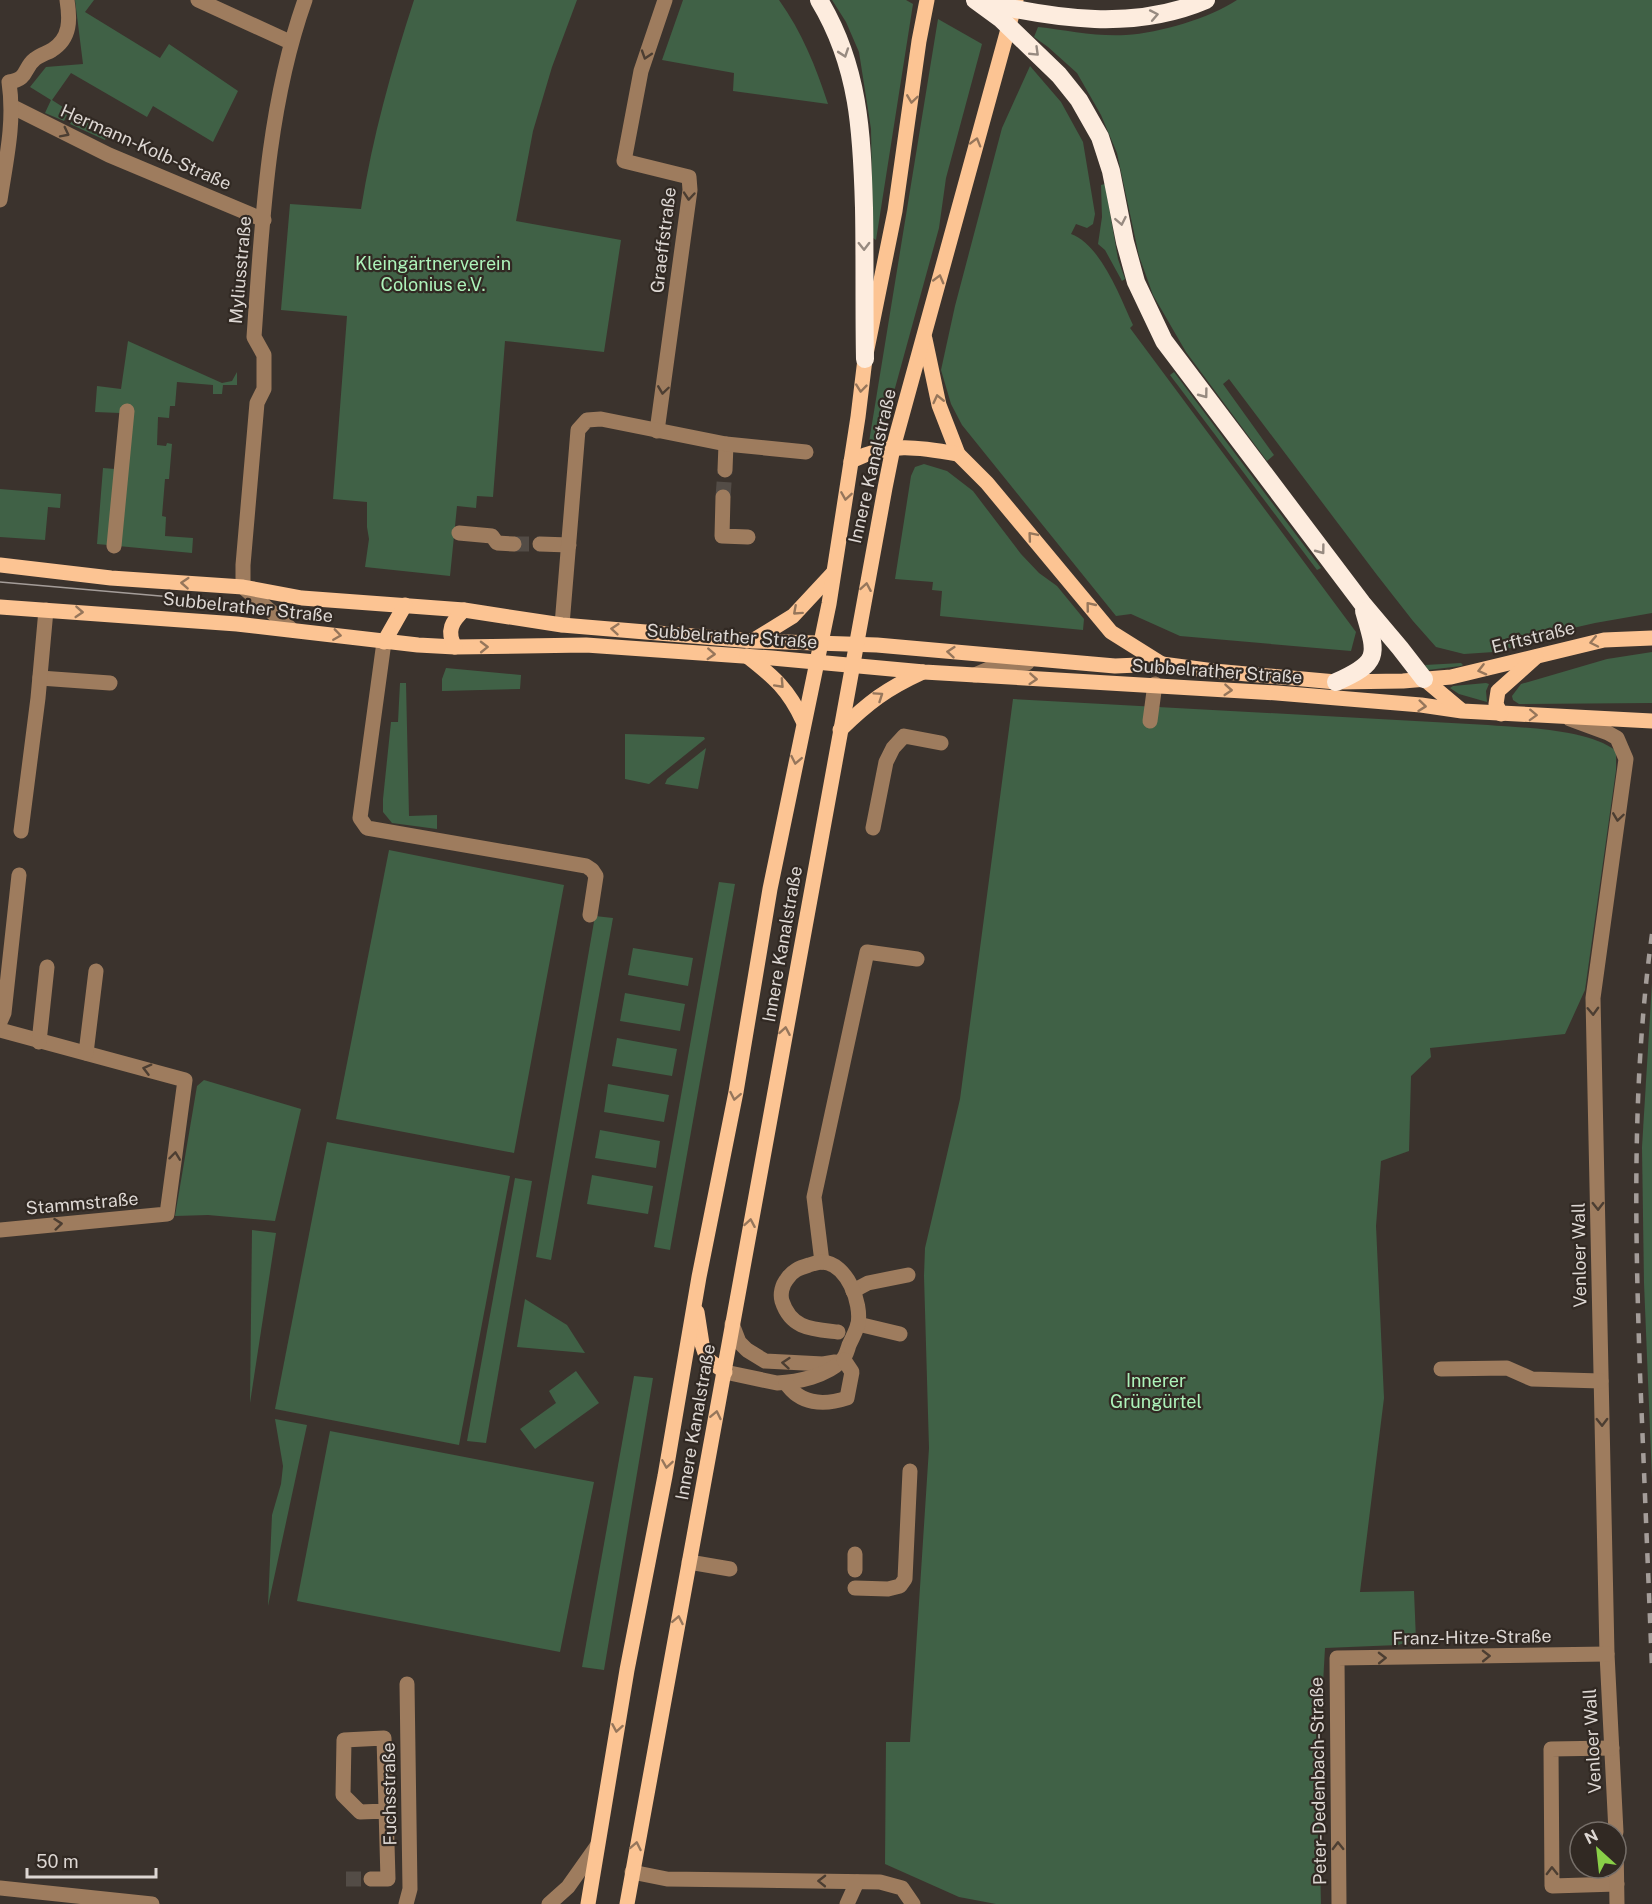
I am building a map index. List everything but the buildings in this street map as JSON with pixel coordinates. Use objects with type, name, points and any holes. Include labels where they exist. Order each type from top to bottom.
[{"type":"highway","points":[[819,0],[845,54],[858,106],[863,172],[865,359]]},
{"type":"highway","points":[[975,0],[1069,17],[1100,20],[1154,16],[1206,0]]},
{"type":"highway","points":[[975,0],[1001,19],[1059,75],[1080,100],[1100,137],[1111,171],[1125,242],[1136,282],[1151,318],[1164,341],[1362,603],[1424,679]]},
{"type":"highway","points":[[1336,681],[1360,670],[1371,659],[1374,649],[1362,603]]},
{"type":"main road","name":"Innere Kanalstraße","points":[[588,1904],[633,1639],[665,1476],[679,1384],[736,1092],[770,889],[833,573],[865,359],[895,211],[927,0]]},
{"type":"main road","name":"Innere Kanalstraße","points":[[627,1904],[893,448],[1016,0]]},
{"type":"main road","points":[[924,336],[939,405],[958,454],[987,483],[1111,632],[1162,664]]},
{"type":"main road","points":[[851,461],[893,448],[911,446],[958,454]]},
{"type":"main road","name":"Subbelrather Straße","points":[[0,565],[111,578],[243,587],[302,598],[464,610],[562,625],[753,641],[856,644],[1116,666],[1162,664],[1214,671],[1336,681],[1424,679]]},
{"type":"main road","points":[[753,641],[793,616],[833,573]]},
{"type":"main road","points":[[384,642],[405,605]]},
{"type":"main road","name":"Subbelrather Straße","points":[[0,607],[291,629],[384,642],[455,647],[586,645],[747,656],[924,672],[1106,684],[1155,684],[1421,705],[1462,711]]},
{"type":"main road","points":[[455,647],[450,635],[450,627],[454,619],[464,610]]},
{"type":"main road","name":"Erftstraße","points":[[1424,679],[1451,678],[1604,640],[1652,638]]},
{"type":"main road","points":[[1501,714],[1496,704],[1498,692],[1538,655]]},
{"type":"main road","points":[[747,656],[780,683],[789,694],[803,721]]},
{"type":"main road","points":[[840,730],[874,698],[897,684],[924,672]]},
{"type":"main road","points":[[1424,679],[1462,711],[1652,721]]},
{"type":"main road","points":[[695,1303],[707,1359],[725,1372]]},
{"type":"street","points":[[0,200],[13,107],[5,82],[18,81],[25,76],[34,59],[55,48],[67,34],[70,21],[67,0]]},
{"type":"street","points":[[198,0],[290,42]]},
{"type":"street","name":"Myliusstraße","points":[[243,587],[257,402],[264,389],[264,355],[254,337],[264,220],[277,112],[290,42],[305,0]]},
{"type":"street","name":"Graeffstraße","points":[[657,431],[690,190],[689,177],[624,161],[640,71],[665,0]]},
{"type":"street","name":"Hermann-Kolb-Straße","points":[[13,107],[109,155],[264,220]]},
{"type":"street","points":[[114,546],[127,411]]},
{"type":"street","points":[[562,625],[578,430],[586,420],[601,419],[726,444],[806,452]]},
{"type":"street","points":[[725,470],[726,444]]},
{"type":"street","points":[[723,497],[722,536],[748,537]]},
{"type":"street","points":[[459,533],[492,536],[497,543],[514,544]]},
{"type":"street","points":[[540,544],[569,545]]},
{"type":"street","points":[[243,587],[291,629]]},
{"type":"street","points":[[21,831],[46,610]]},
{"type":"street","points":[[384,642],[360,818],[367,828],[586,866],[596,876],[590,915]]},
{"type":"street","points":[[975,675],[998,665],[1051,661]]},
{"type":"street","points":[[40,678],[110,683]]},
{"type":"street","points":[[1150,721],[1155,684]]},
{"type":"street","points":[[1621,719],[1652,712]]},
{"type":"street","name":"Venloer Wall","points":[[1564,716],[1617,738],[1626,759],[1593,998],[1607,1654],[1615,1820]]},
{"type":"street","points":[[873,828],[886,762],[892,748],[904,736],[941,743]]},
{"type":"street","points":[[0,1022],[4,1013],[19,875]]},
{"type":"street","points":[[822,1262],[814,1197],[867,952],[917,959]]},
{"type":"street","points":[[39,1042],[47,966]]},
{"type":"street","points":[[0,1030],[86,1053],[96,971]]},
{"type":"street","name":"Stammstraße","points":[[0,1230],[167,1214],[185,1080],[86,1053]]},
{"type":"street","points":[[725,1372],[786,1383],[830,1371],[844,1360],[858,1324],[858,1307],[841,1270],[822,1262],[794,1270],[784,1282],[781,1296],[791,1318],[800,1325],[838,1332]]},
{"type":"street","points":[[852,1291],[868,1283],[908,1275]]},
{"type":"street","points":[[732,1324],[739,1342],[765,1361],[822,1364],[844,1360]]},
{"type":"street","points":[[858,1324],[900,1334]]},
{"type":"street","points":[[786,1383],[791,1392],[806,1401],[834,1402],[847,1398],[852,1372],[844,1360]]},
{"type":"street","points":[[1440,1369],[1507,1368],[1532,1380],[1601,1381]]},
{"type":"street","points":[[855,1588],[888,1589],[900,1586],[905,1579],[910,1471]]},
{"type":"street","points":[[855,1554],[855,1570]]},
{"type":"street","points":[[689,1562],[730,1569]]},
{"type":"street","name":"Franz-Hitze-Straße","points":[[1336,1658],[1607,1654]]},
{"type":"street","name":"Peter-Dedenbach-Straße","points":[[1336,1658],[1339,1904]]},
{"type":"street","name":"Fuchsstraße","points":[[406,1904],[410,1889],[412,1690]]},
{"type":"street","points":[[371,1879],[388,1879],[384,1738],[344,1740],[343,1795],[360,1812],[386,1811]]},
{"type":"street","points":[[1612,1748],[1551,1749],[1552,1886],[1617,1884]]},
{"type":"street","points":[[549,1904],[568,1887],[597,1846]]},
{"type":"street","points":[[632,1872],[667,1879],[880,1882],[902,1888],[913,1904]]},
{"type":"street","points":[[1617,1880],[1617,1904]]},
{"type":"street","points":[[847,1904],[857,1882]]},
{"type":"street","points":[[0,1888],[152,1904]]},
{"type":"green space","points":[[75,0],[94,0],[85,12],[160,58],[169,44],[238,91],[213,142],[153,106],[147,117],[71,73],[52,100],[69,111],[64,121],[45,113],[51,100],[30,87],[46,67],[83,64]]},
{"type":"green space","name":"Kleingärtnerverein Colonius e.V.","points":[[414,0],[577,0],[552,67],[533,131],[516,221],[621,240],[604,352],[505,341],[493,497],[477,496],[476,508],[457,506],[450,576],[365,567],[369,539],[367,502],[333,499],[347,316],[281,310],[290,204],[361,209],[383,103]]},
{"type":"green space","points":[[683,0],[779,0],[808,50],[828,104],[733,91],[734,73],[662,60]]},
{"type":"green space","points":[[832,0],[906,0],[913,4],[876,240],[873,238],[871,129],[859,52],[846,22]]},
{"type":"green space","points":[[1237,0],[1652,0],[1652,613],[1573,628],[1549,638],[1494,652],[1464,654],[1436,647],[1377,575],[1229,379],[1223,384],[1274,455],[1267,461],[1186,352],[1153,295],[1139,256],[1117,153],[1101,115],[1077,73],[1034,37],[1038,27],[1104,35],[1139,34],[1184,24],[1213,13]]},
{"type":"green space","points":[[938,19],[982,44],[946,178],[939,228],[881,439],[871,443],[869,442]]},
{"type":"green space","points":[[1030,66],[1061,102],[1083,142],[1095,214],[1093,224],[1087,228],[1076,224],[1071,234],[1082,240],[1100,260],[1116,287],[1133,325],[1130,328],[1356,632],[1351,651],[1180,636],[1131,614],[1116,616],[962,425],[951,404],[941,370],[955,306],[1002,128]]},
{"type":"green space","points":[[75,115],[107,135],[105,140],[70,124]]},
{"type":"green space","points":[[1105,184],[1118,259],[1125,279],[1122,281],[1105,250],[1098,244],[1102,217],[1101,185]]},
{"type":"green space","points":[[128,341],[222,383],[232,381],[237,372],[237,385],[223,385],[222,394],[213,394],[213,385],[177,382],[175,406],[170,406],[169,418],[158,417],[157,445],[172,444],[169,479],[165,479],[162,516],[166,517],[165,536],[193,538],[192,553],[97,544],[103,468],[115,469],[120,413],[95,412],[97,386],[121,389]]},
{"type":"green space","points":[[1174,372],[1321,568],[1317,570],[1170,375]]},
{"type":"green space","points":[[924,464],[947,471],[973,491],[1021,554],[1039,573],[1057,586],[1084,619],[1083,630],[940,616],[942,591],[932,590],[933,582],[895,579],[911,476],[915,467]]},
{"type":"green space","points":[[0,489],[61,494],[60,508],[48,507],[45,540],[0,537]]},
{"type":"green space","points":[[1652,652],[1652,703],[1519,704],[1513,700],[1512,696],[1521,684],[1607,659]]},
{"type":"green space","points":[[1461,663],[1463,665],[1461,666],[1428,670],[1425,665]]},
{"type":"green space","points":[[446,668],[521,675],[520,689],[442,691],[442,679]]},
{"type":"green space","points":[[400,683],[406,683],[409,816],[437,815],[437,829],[392,823],[383,812],[391,722],[398,722]]},
{"type":"green space","points":[[1489,684],[1486,691],[1487,702],[1459,694],[1450,688],[1453,686]]},
{"type":"green space","name":"Innerer Grüngürtel","points":[[1013,699],[1537,729],[1589,738],[1616,751],[1616,770],[1585,990],[1565,1034],[1430,1048],[1431,1057],[1411,1076],[1409,1151],[1381,1161],[1376,1226],[1384,1398],[1360,1592],[1414,1591],[1416,1640],[1398,1645],[1325,1648],[1318,1773],[1321,1904],[996,1904],[959,1897],[885,1864],[886,1742],[910,1742],[929,1448],[925,1248],[960,1099]]},
{"type":"green space","points":[[625,734],[704,737],[705,739],[649,784],[625,779]]},
{"type":"green space","points":[[706,748],[698,789],[665,784],[667,779]]},
{"type":"green space","points":[[389,850],[564,885],[514,1153],[336,1119]]},
{"type":"green space","points":[[719,882],[735,884],[670,1250],[654,1247]]},
{"type":"green space","points":[[595,916],[613,918],[551,1260],[536,1257]]},
{"type":"green space","points":[[633,948],[693,958],[688,986],[628,975]]},
{"type":"green space","points":[[1652,983],[1652,1479],[1644,1283],[1642,1147]]},
{"type":"green space","points":[[625,993],[685,1004],[680,1031],[620,1021]]},
{"type":"green space","points":[[617,1038],[677,1049],[672,1076],[612,1066]]},
{"type":"green space","points":[[204,1080],[301,1109],[275,1221],[208,1215],[175,1216],[197,1086]]},
{"type":"green space","points":[[608,1084],[669,1095],[664,1122],[604,1112]]},
{"type":"green space","points":[[600,1130],[660,1141],[656,1168],[595,1158]]},
{"type":"green space","points":[[327,1142],[510,1176],[459,1445],[275,1409]]},
{"type":"green space","points":[[592,1175],[653,1186],[648,1214],[587,1204]]},
{"type":"green space","points":[[515,1178],[532,1181],[486,1443],[467,1441]]},
{"type":"green space","points":[[252,1230],[276,1233],[250,1403]]},
{"type":"green space","points":[[525,1299],[567,1325],[585,1353],[517,1347]]},
{"type":"green space","points":[[576,1371],[599,1403],[535,1449],[520,1429],[556,1403],[549,1391]]},
{"type":"green space","points":[[634,1376],[653,1378],[604,1670],[582,1667]]},
{"type":"green space","points":[[275,1419],[307,1425],[268,1606],[272,1515],[281,1484],[283,1466]]},
{"type":"green space","points":[[330,1431],[594,1482],[560,1652],[297,1601]]},
{"type":"tunnel","points":[[723,497],[725,470]]},
{"type":"tunnel","points":[[514,544],[540,544]]},
{"type":"tunnel","points":[[346,1879],[371,1879]]},
{"type":"tram line","points":[[0,582],[229,602]]},
{"type":"railway","points":[[1652,934],[1641,1044],[1636,1208],[1652,1668]]}]
